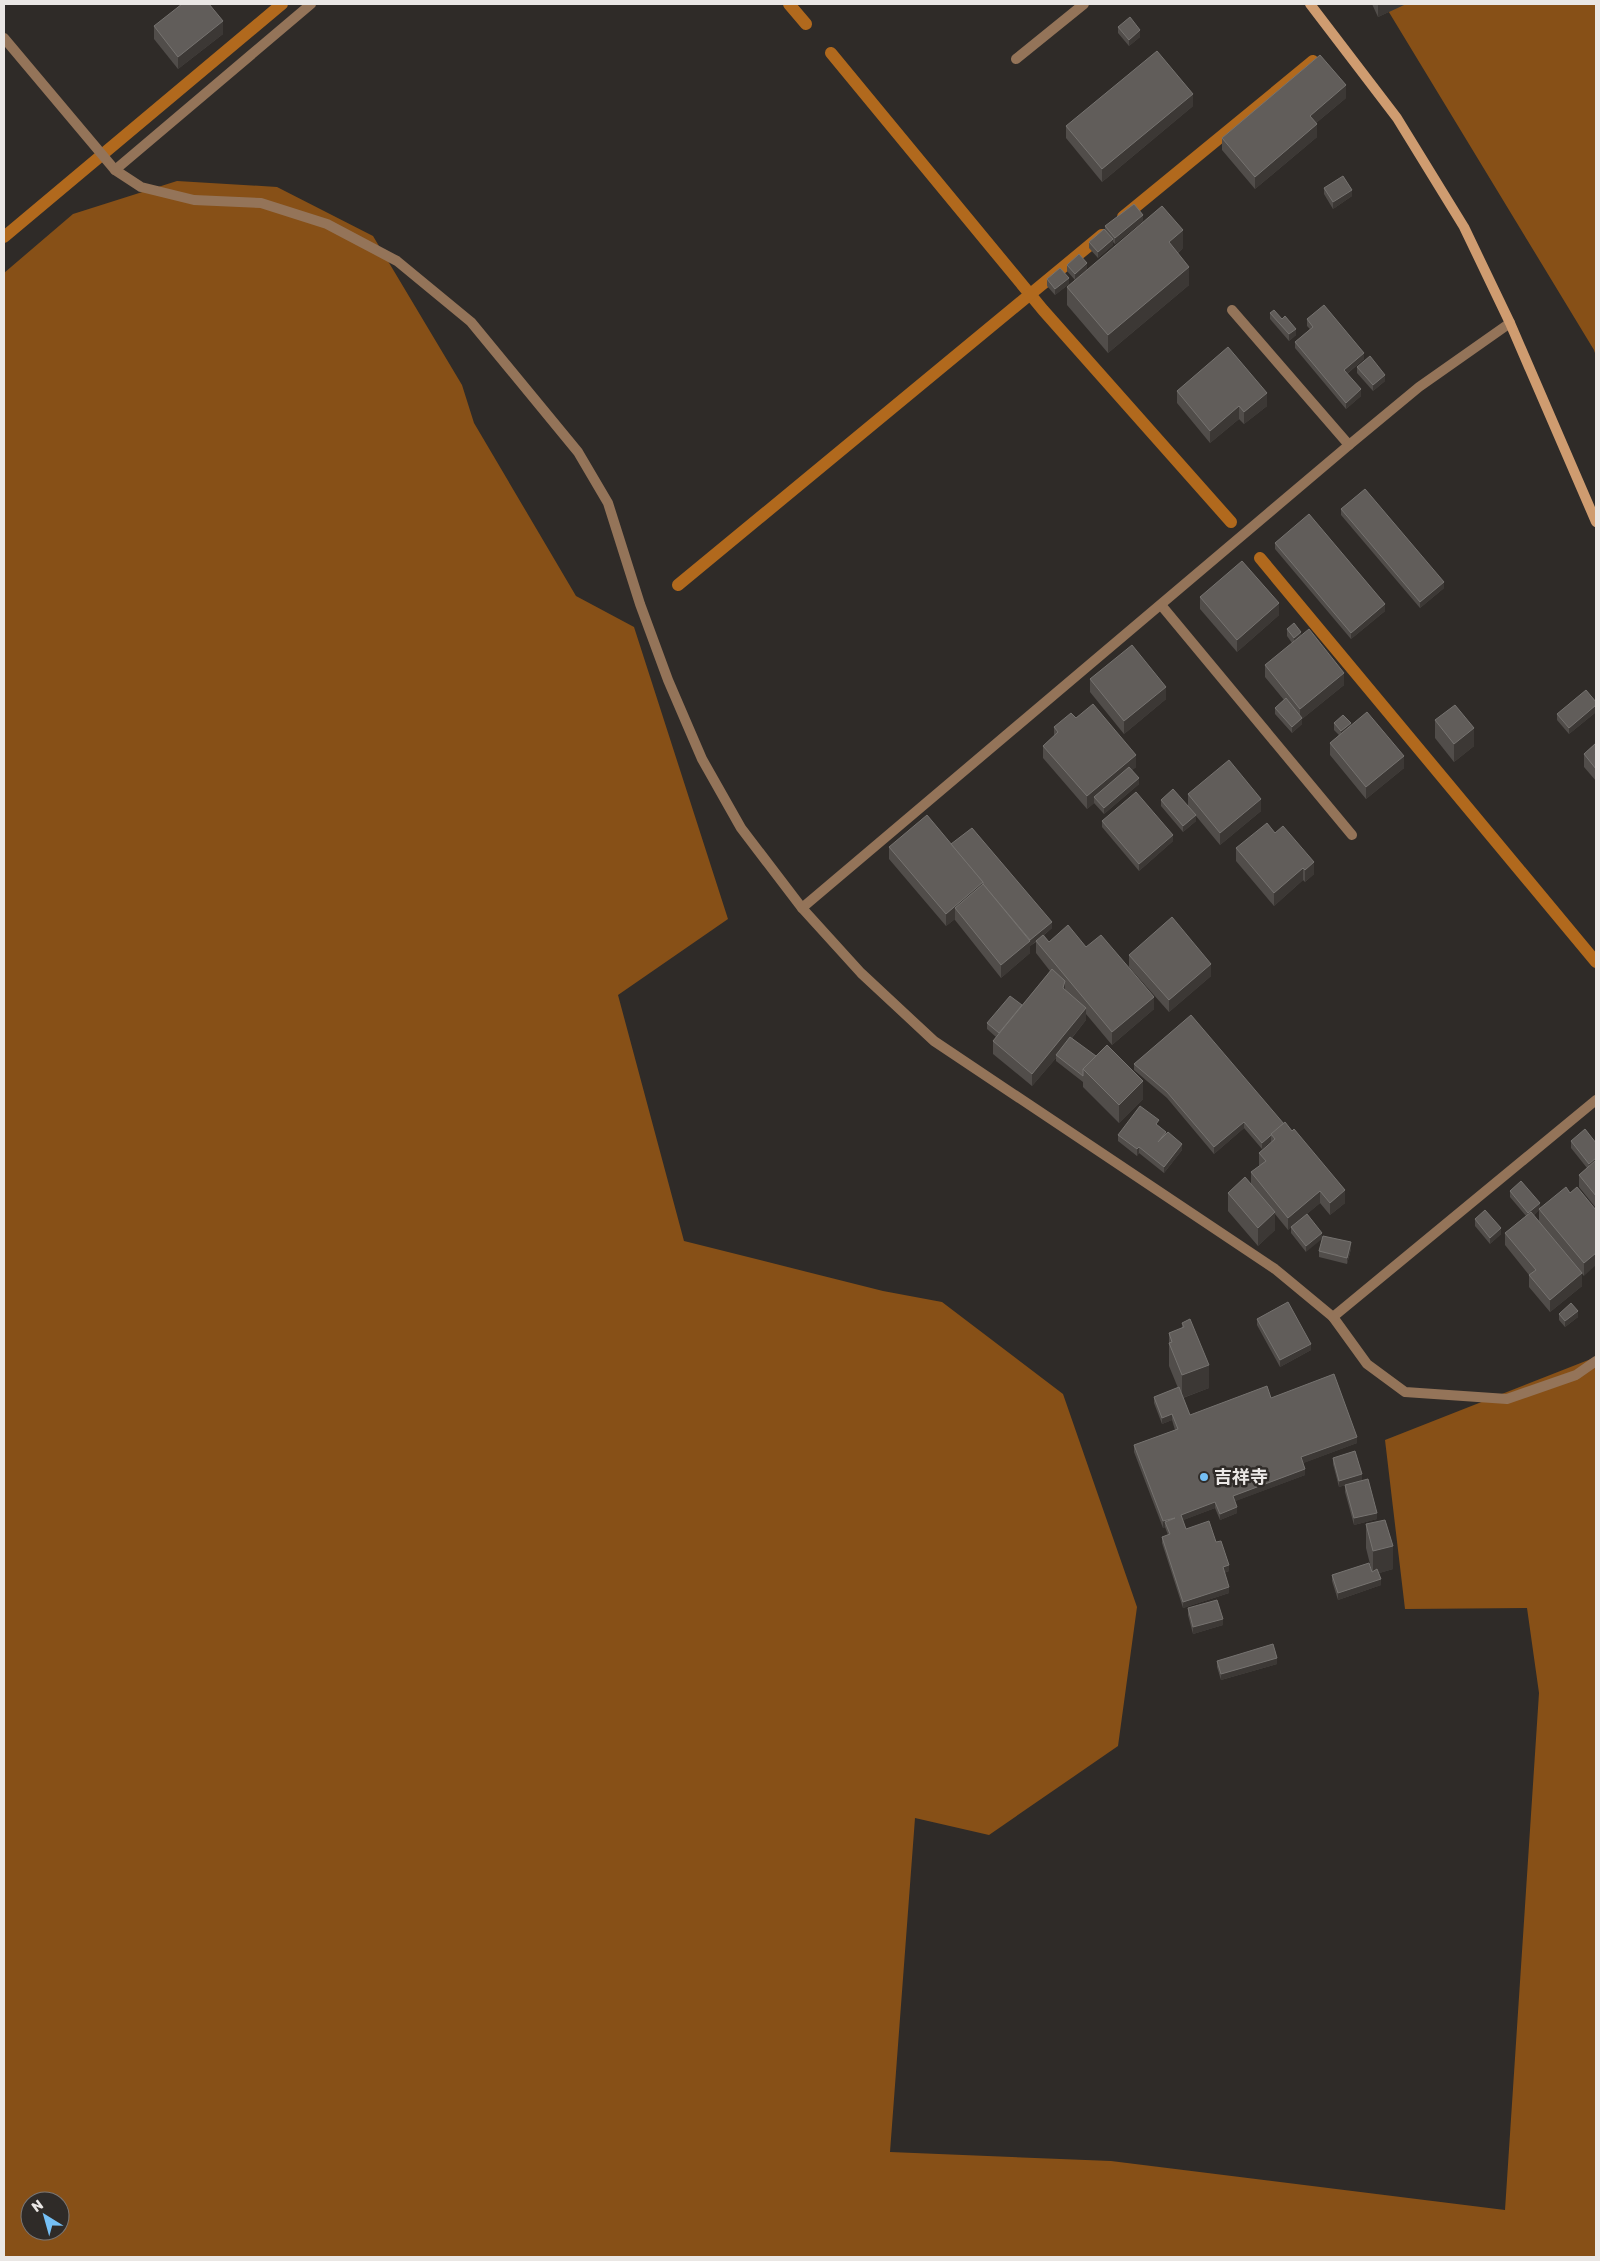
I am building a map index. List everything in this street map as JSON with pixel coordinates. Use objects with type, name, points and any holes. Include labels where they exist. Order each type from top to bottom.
[{"type":"street","points":[[115,170],[311,4]]},
{"type":"street","points":[[1016,59],[1084,4]]},
{"type":"street","points":[[1310,4],[1397,118],[1464,227],[1510,323],[1596,522]]},
{"type":"street","points":[[4,38],[115,170],[141,187],[194,200],[261,204],[327,224],[397,261],[471,322],[578,452],[608,504],[640,604],[668,680],[702,759],[741,828],[802,908],[861,973],[934,1041],[1275,1269],[1333,1317],[1367,1364],[1405,1392],[1506,1399],[1576,1375],[1596,1361]]},
{"type":"street","points":[[1232,310],[1349,445]]},
{"type":"street","points":[[802,908],[1349,445],[1420,387],[1510,323]]},
{"type":"street","points":[[1161,605],[1352,835]]},
{"type":"street","points":[[1333,1317],[1596,1100]]},
{"type":"shaded area","points":[[1384,4],[1596,4],[1596,356],[1594,350]]},
{"type":"shaded area","points":[[177,181],[277,187],[373,236],[462,385],[474,423],[576,596],[634,627],[728,919],[618,995],[684,1241],[883,1291],[942,1302],[1063,1394],[1137,1607],[1118,1746],[989,1835],[915,1818],[890,2152],[1111,2161],[1505,2210],[1539,1693],[1527,1608],[1405,1609],[1385,1440],[1596,1357],[1596,2257],[4,2257],[4,273],[73,214]]},
{"type":"building","points":[[182,4],[209,4],[223,21],[178,57],[154,26]]},
{"type":"building","points":[[1130,17],[1140,30],[1129,40],[1118,27]]},
{"type":"building","points":[[1157,51],[1193,94],[1102,169],[1066,126]]},
{"type":"building","points":[[1320,55],[1346,85],[1310,116],[1317,124],[1255,177],[1222,138]]},
{"type":"building","points":[[1343,176],[1352,190],[1333,202],[1324,188]]},
{"type":"building","points":[[1134,204],[1143,215],[1115,238],[1105,226]]},
{"type":"building","points":[[1162,206],[1183,230],[1169,242],[1189,267],[1108,335],[1067,287]]},
{"type":"building","points":[[1104,229],[1113,239],[1098,252],[1089,242]]},
{"type":"building","points":[[1079,254],[1087,263],[1075,274],[1067,265]]},
{"type":"building","points":[[1060,268],[1069,278],[1055,289],[1047,279]]},
{"type":"building","points":[[1324,305],[1364,353],[1344,370],[1361,389],[1346,403],[1295,342],[1313,327],[1307,319]]},
{"type":"building","points":[[1274,310],[1282,319],[1285,316],[1296,329],[1289,334],[1270,313]]},
{"type":"building","points":[[1228,347],[1267,393],[1244,412],[1239,406],[1210,431],[1177,391]]},
{"type":"building","points":[[1370,356],[1385,375],[1373,385],[1357,367]]},
{"type":"building","points":[[1365,489],[1444,582],[1420,602],[1341,509]]},
{"type":"building","points":[[1309,514],[1385,604],[1351,633],[1275,543]]},
{"type":"building","points":[[1242,561],[1279,603],[1237,640],[1200,597]]},
{"type":"building","points":[[1294,623],[1301,632],[1294,638],[1287,629]]},
{"type":"building","points":[[1309,629],[1344,673],[1300,709],[1265,665]]},
{"type":"building","points":[[1132,645],[1166,687],[1124,721],[1090,679]]},
{"type":"building","points":[[1586,690],[1596,702],[1596,705],[1569,728],[1557,714]]},
{"type":"building","points":[[1286,698],[1302,718],[1292,727],[1275,708]]},
{"type":"building","points":[[1093,704],[1136,755],[1087,796],[1043,746],[1058,732],[1054,727],[1071,713],[1076,718]]},
{"type":"building","points":[[1455,705],[1474,728],[1454,744],[1435,720]]},
{"type":"building","points":[[1367,712],[1404,756],[1366,787],[1330,743]]},
{"type":"building","points":[[1343,715],[1351,723],[1341,731],[1334,723]]},
{"type":"building","points":[[1596,743],[1596,769],[1584,754]]},
{"type":"building","points":[[1229,760],[1261,799],[1220,833],[1188,794]]},
{"type":"building","points":[[1129,767],[1139,778],[1104,808],[1094,797]]},
{"type":"building","points":[[1173,789],[1196,815],[1183,826],[1161,800]]},
{"type":"building","points":[[1136,792],[1173,835],[1139,864],[1102,821]]},
{"type":"building","points":[[927,815],[983,882],[946,914],[889,847]]},
{"type":"building","points":[[1267,823],[1275,833],[1283,826],[1314,862],[1305,870],[1303,868],[1274,893],[1236,848]]},
{"type":"building","points":[[972,828],[1052,922],[1030,940],[951,844]]},
{"type":"building","points":[[983,884],[1030,941],[1001,965],[955,908]]},
{"type":"building","points":[[1172,917],[1211,964],[1169,1000],[1129,955]]},
{"type":"building","points":[[1068,925],[1086,947],[1101,935],[1154,997],[1112,1032],[1036,941],[1043,935],[1049,942]]},
{"type":"building","points":[[1052,969],[1065,981],[1063,988],[1086,1008],[1032,1074],[993,1041]]},
{"type":"building","points":[[1010,996],[1022,1005],[999,1033],[987,1023]]},
{"type":"building","points":[[1191,1015],[1284,1124],[1262,1143],[1244,1122],[1214,1147],[1167,1092],[1134,1064]]},
{"type":"building","points":[[1070,1037],[1096,1056],[1083,1069],[1083,1076],[1056,1055]]},
{"type":"building","points":[[1107,1045],[1143,1081],[1119,1105],[1083,1069]]},
{"type":"building","points":[[1140,1106],[1159,1120],[1156,1124],[1166,1132],[1158,1142],[1168,1132],[1182,1144],[1164,1167],[1139,1147],[1137,1149],[1118,1135]]},
{"type":"building","points":[[1285,1122],[1292,1131],[1294,1129],[1345,1190],[1330,1203],[1320,1191],[1288,1218],[1251,1172],[1266,1161],[1259,1153],[1275,1139],[1271,1134]]},
{"type":"building","points":[[1585,1129],[1596,1143],[1596,1158],[1589,1164],[1571,1141]]},
{"type":"building","points":[[1596,1160],[1596,1196],[1579,1175]]},
{"type":"building","points":[[1245,1177],[1275,1212],[1258,1228],[1228,1193]]},
{"type":"building","points":[[1521,1181],[1540,1203],[1528,1213],[1510,1191]]},
{"type":"building","points":[[1566,1187],[1570,1193],[1577,1187],[1596,1210],[1596,1253],[1584,1263],[1539,1209]]},
{"type":"building","points":[[1485,1210],[1501,1228],[1490,1238],[1475,1219]]},
{"type":"building","points":[[1531,1212],[1582,1273],[1550,1300],[1529,1275],[1536,1270],[1505,1233]]},
{"type":"building","points":[[1307,1214],[1322,1233],[1306,1246],[1291,1227]]},
{"type":"building","points":[[1323,1236],[1351,1242],[1347,1258],[1319,1251]]},
{"type":"building","points":[[1288,1302],[1311,1344],[1280,1360],[1257,1319]]},
{"type":"building","points":[[1571,1303],[1578,1311],[1565,1321],[1559,1314]]},
{"type":"building","points":[[1190,1319],[1209,1365],[1182,1375],[1169,1343],[1172,1342],[1169,1333],[1184,1327],[1182,1323]]},
{"type":"building","points":[[1334,1374],[1357,1437],[1301,1457],[1305,1469],[1233,1496],[1237,1507],[1220,1514],[1215,1502],[1181,1515],[1186,1529],[1209,1521],[1216,1542],[1221,1541],[1229,1565],[1223,1567],[1229,1587],[1183,1602],[1162,1537],[1170,1534],[1165,1522],[1175,1518],[1163,1521],[1134,1445],[1178,1429],[1172,1414],[1162,1418],[1154,1397],[1179,1387],[1190,1415],[1267,1386],[1271,1398]]},
{"type":"building","points":[[1355,1451],[1362,1474],[1339,1481],[1333,1458]]},
{"type":"building","points":[[1368,1479],[1377,1513],[1354,1518],[1345,1485]]},
{"type":"building","points":[[1385,1520],[1393,1546],[1373,1551],[1366,1524]]},
{"type":"building","points":[[1369,1563],[1372,1572],[1377,1569],[1381,1579],[1338,1593],[1332,1575]]},
{"type":"building","points":[[1217,1600],[1223,1619],[1193,1627],[1188,1608]]},
{"type":"building","points":[[1273,1644],[1277,1658],[1221,1674],[1217,1661]]},
{"type":"waterway","points":[[4,237],[282,4]]},
{"type":"waterway","points":[[789,4],[806,24]]},
{"type":"waterway","points":[[831,53],[1043,310],[1231,522]]},
{"type":"waterway","points":[[1123,217],[1313,61]]},
{"type":"waterway","points":[[678,585],[1102,235]]},
{"type":"waterway","points":[[1260,558],[1596,962]]},
{"type":"place","name":"吉祥寺","points":[[1204,1477]]}]
